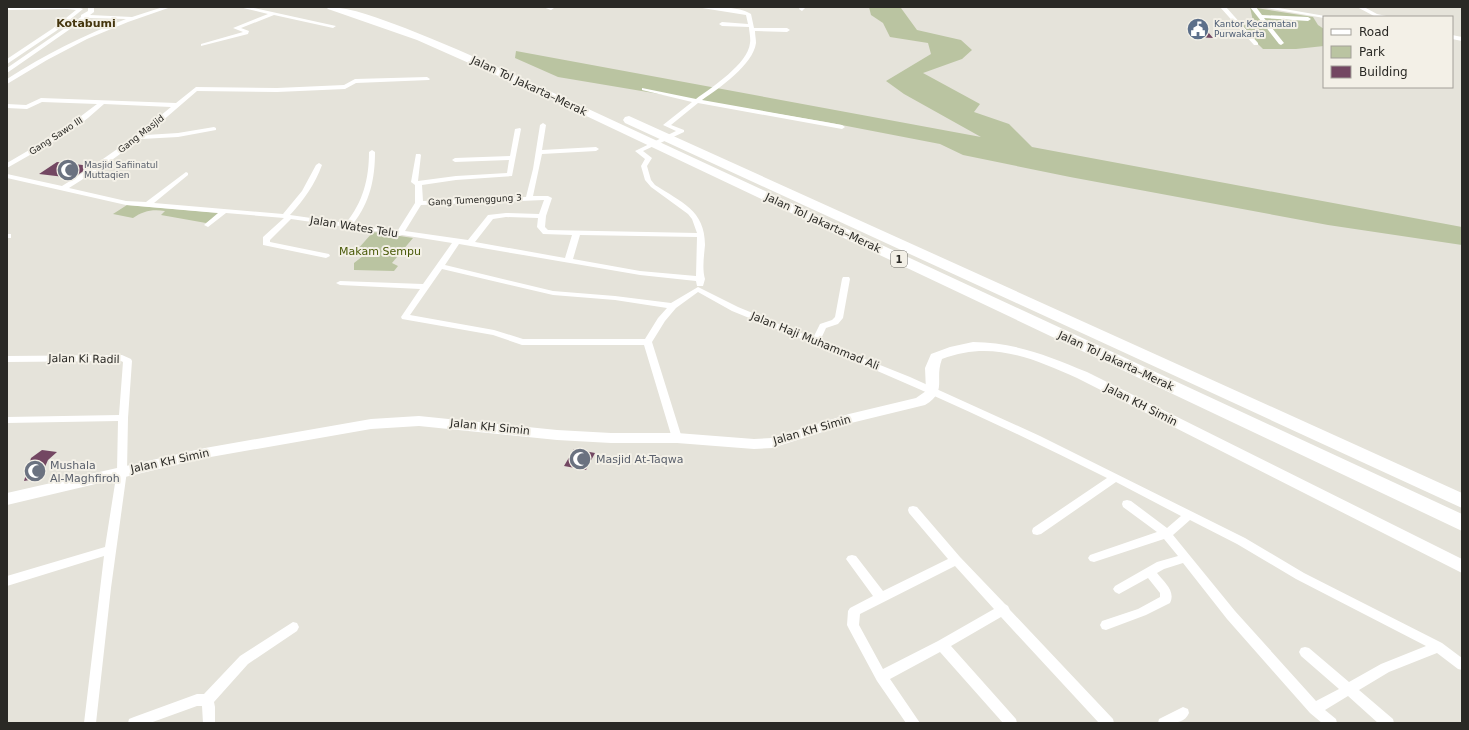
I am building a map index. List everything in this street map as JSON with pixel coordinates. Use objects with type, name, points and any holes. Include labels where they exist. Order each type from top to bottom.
[{"type":"highway","name":"Jalan Tol Jakarta–Merak","points":[[331,7],[374,19],[429,40],[1462,523]]},
{"type":"highway","name":"Jalan Tol Jakarta–Merak","points":[[360,7],[429,30],[510,65],[1462,502]]},
{"type":"street","points":[[7,8],[66,7],[80,9],[91,7],[91,12],[7,71]]},
{"type":"street","points":[[7,82],[56,52],[132,18],[168,7]]},
{"type":"street","points":[[242,7],[333,26]]},
{"type":"street","points":[[546,7],[551,8]]},
{"type":"street","points":[[677,438],[648,342],[661,320],[673,306],[698,289],[701,279],[701,235],[691,212],[679,205],[648,180],[644,166],[649,158],[638,151],[682,131],[666,125],[722,81],[744,60],[751,49],[753,42],[749,15],[746,13],[699,7]]},
{"type":"street","points":[[1223,7],[1256,44]]},
{"type":"street","points":[[1253,7],[1282,43]]},
{"type":"street","points":[[1263,7],[1323,16]]},
{"type":"street","points":[[1360,7],[1375,15],[1382,16]]},
{"type":"street","points":[[7,62],[54,30],[80,9]]},
{"type":"street","points":[[203,45],[246,33],[247,32],[236,28],[272,14]]},
{"type":"street","points":[[1260,16],[1311,19],[1311,14]]},
{"type":"street","points":[[73,16],[132,18]]},
{"type":"street","points":[[722,24],[787,30]]},
{"type":"street","points":[[54,30],[65,30]]},
{"type":"street","name":"Gang Masjid","points":[[63,188],[100,166],[139,137],[196,89],[298,89],[345,87],[350,82],[355,81],[427,79]]},
{"type":"street","points":[[644,89],[842,127]]},
{"type":"street","points":[[7,106],[27,107],[41,100],[177,105]]},
{"type":"street","name":"Gang Sawo III","points":[[7,166],[52,141],[82,120],[88,113],[101,103]]},
{"type":"street","name":"Gang Tumenggung 3","points":[[419,203],[529,197],[543,125]]},
{"type":"street","points":[[139,137],[178,135],[214,129]]},
{"type":"street","name":"Gang Tumenggung 3","points":[[455,160],[467,168],[510,175],[518,129]]},
{"type":"street","points":[[538,152],[596,149]]},
{"type":"street","points":[[346,226],[355,216],[366,197],[372,152]]},
{"type":"street","name":"Gang Tumenggung 3","points":[[399,234],[419,203],[418,184],[414,182],[418,155]]},
{"type":"street","name":"Gang Tumenggung 3","points":[[418,184],[467,168],[513,158]]},
{"type":"street","points":[[319,165],[313,182],[301,200],[266,239],[266,243],[326,256]]},
{"type":"street","points":[[148,204],[186,174]]},
{"type":"street","name":"Jalan Wates Telu","points":[[7,176],[126,203],[287,217],[470,243],[640,273],[701,279]]},
{"type":"street","points":[[529,197],[548,198],[540,227],[546,232],[701,235]]},
{"type":"street","points":[[208,225],[224,211]]},
{"type":"street","points":[[470,243],[491,217],[506,215],[542,216]]},
{"type":"street","points":[[568,260],[577,232]]},
{"type":"street","points":[[457,242],[405,317],[494,333],[522,342],[648,342]]},
{"type":"street","points":[[440,266],[553,293],[615,298],[673,306]]},
{"type":"street","points":[[815,343],[823,326],[838,320],[846,279]]},
{"type":"street","points":[[340,283],[425,287]]},
{"type":"street","name":"Jalan Haji Muhammad Ali","points":[[698,289],[735,309],[933,391],[1037,438],[1241,541],[1300,576],[1438,647],[1462,665]]},
{"type":"street","name":"Jalan KH Simin","points":[[7,499],[122,471],[221,450],[394,421],[449,423],[565,435],[677,438],[726,443],[772,443],[849,419],[920,402],[930,396],[933,391],[932,368],[936,357],[949,350],[970,347],[996,346],[1028,353],[1082,375],[1462,566]]},
{"type":"street","name":"Jalan Ki Radil","points":[[7,359],[122,358],[128,361],[123,418]]},
{"type":"street","points":[[7,420],[123,418],[122,471],[90,723]]},
{"type":"street","points":[[1038,531],[1115,478]]},
{"type":"street","points":[[1127,504],[1166,533],[1231,615],[1315,708],[1331,723]]},
{"type":"street","points":[[913,510],[956,560],[1004,609],[1108,723]]},
{"type":"street","points":[[1094,558],[1166,533],[1189,515]]},
{"type":"street","points":[[7,581],[111,550]]},
{"type":"street","points":[[852,558],[881,597]]},
{"type":"street","points":[[1119,589],[1161,565],[1186,558]]},
{"type":"street","points":[[914,723],[881,677],[853,625],[852,619],[854,611],[956,560]]},
{"type":"street","points":[[1106,626],[1142,612],[1166,600],[1166,592],[1150,572]]},
{"type":"street","points":[[881,677],[942,646],[1004,609]]},
{"type":"street","points":[[134,723],[197,700],[207,700],[244,660],[293,627]]},
{"type":"street","points":[[942,646],[1011,723]]},
{"type":"street","points":[[1315,708],[1385,668],[1438,647]]},
{"type":"street","points":[[1305,652],[1388,723]]},
{"type":"street","points":[[207,700],[209,708],[209,723]]},
{"type":"street","points":[[1164,723],[1183,713]]},
{"type":"green space","points":[[869,7],[901,8],[917,30],[961,40],[972,50],[962,59],[923,73],[980,104],[974,112],[1009,124],[1032,147],[1462,227],[1462,245],[1328,225],[1070,177],[963,155],[940,144],[826,122],[558,77],[515,58],[516,51],[981,137],[904,94],[886,81],[931,54],[928,43],[890,37],[883,23],[871,15]]},
{"type":"green space","points":[[1250,7],[1313,17],[1318,25],[1323,28],[1323,46],[1296,49],[1263,49],[1241,27],[1253,21]]},
{"type":"green space","points":[[127,205],[220,213],[206,223],[161,215],[165,211],[160,210],[148,211],[133,218],[113,214]]},
{"type":"green space","name":"Makam Sempu","points":[[373,232],[413,238],[392,263],[398,266],[394,271],[354,270],[354,263],[363,256],[357,250]]},
{"type":"building","name":"Kantor Kecamatan Purwakarta","points":[[1188,25],[1203,26],[1213,38],[1196,37]]},
{"type":"building","name":"Masjid Safiinatul Muttaqien","points":[[57,162],[91,166],[73,178],[39,174]]},
{"type":"building","name":"Masjid At-Taqwa","points":[[574,449],[595,453],[586,470],[564,466]]},
{"type":"building","name":"Mushala Al-Maghfiroh","points":[[42,450],[57,452],[48,460],[40,478],[24,481],[31,458]]},
{"type":"place","name":"Kantor Kecamatan Purwakarta","points":[[1198,29]]},
{"type":"place","name":"Masjid Safiinatul Muttaqien","points":[[68,170]]},
{"type":"place","name":"Masjid At-Taqwa","points":[[580,459]]},
{"type":"place","name":"Mushala Al-Maghfiroh","points":[[35,471]]},
{"type":"district","name":"Kotabumi","points":[[86,23]]}]
